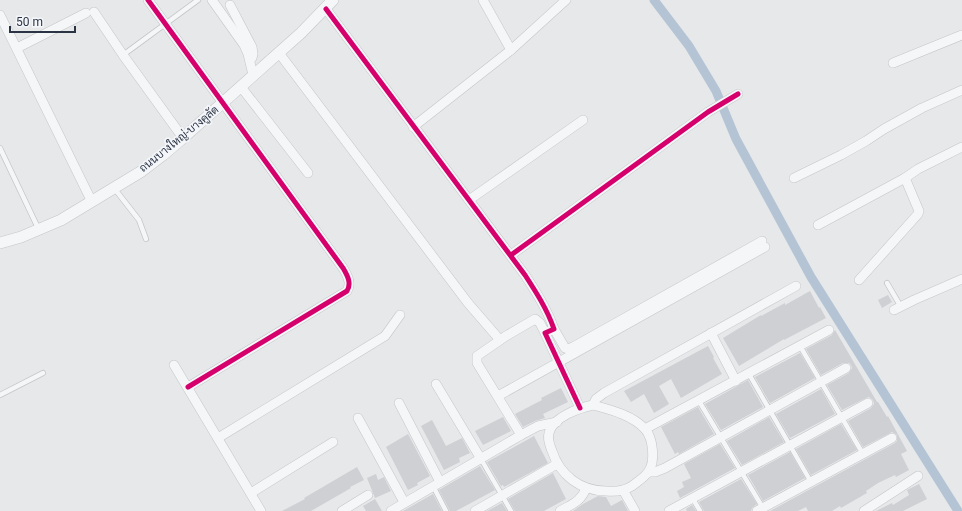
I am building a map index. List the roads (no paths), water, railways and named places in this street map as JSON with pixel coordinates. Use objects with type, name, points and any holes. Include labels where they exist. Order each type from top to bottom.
[{"type":"street","points":[[148,0],[343,268],[348,277],[349,288],[347,291],[188,387]]},
{"type":"street","points":[[212,0],[244,45],[251,61],[253,76]]},
{"type":"street","name":"ถนนบางใหญ่-บางคูลัด","points":[[0,243],[22,237],[60,220],[142,171],[163,155],[241,87],[326,9],[333,0]]},
{"type":"street","points":[[483,0],[511,50]]},
{"type":"street","points":[[413,127],[511,50],[566,0]]},
{"type":"street","points":[[230,5],[252,47],[253,54],[251,61]]},
{"type":"street","points":[[326,9],[413,127],[526,275],[565,348],[573,348],[763,244],[498,396]]},
{"type":"street","points":[[16,48],[90,12],[183,138]]},
{"type":"street","points":[[0,15],[92,202]]},
{"type":"street","points":[[893,63],[962,34]]},
{"type":"street","points":[[279,52],[468,303],[500,340]]},
{"type":"street","points":[[241,87],[308,173]]},
{"type":"street","points":[[794,178],[842,155],[922,108],[962,90]]},
{"type":"street","points":[[511,255],[717,106],[734,96]]},
{"type":"street","points":[[469,200],[583,120]]},
{"type":"street","points":[[818,225],[905,178],[918,169],[962,147]]},
{"type":"street","points":[[859,280],[918,214],[919,211],[905,178]]},
{"type":"street","points":[[897,308],[962,280]]},
{"type":"street","points":[[593,405],[596,399],[604,393],[796,286]]},
{"type":"street","points":[[218,438],[385,336],[400,315]]},
{"type":"street","points":[[521,435],[477,363],[476,358],[478,354],[535,320],[540,323],[580,408]]},
{"type":"street","points":[[545,333],[554,329]]},
{"type":"street","points":[[645,430],[829,330]]},
{"type":"street","points":[[711,333],[736,381]]},
{"type":"street","points":[[174,365],[262,511]]},
{"type":"street","points":[[649,472],[655,472],[665,468],[846,368]]},
{"type":"street","points":[[436,384],[481,459]]},
{"type":"street","points":[[399,403],[437,484]]},
{"type":"street","points":[[670,511],[868,404]]},
{"type":"street","points":[[593,405],[620,413],[645,430],[652,448],[653,458],[649,472],[631,486],[624,490],[614,492],[597,491],[581,487],[562,470],[557,464],[548,439],[550,430],[557,422],[580,408],[593,405]]},
{"type":"street","points":[[358,418],[404,502]]},
{"type":"street","points":[[391,511],[404,502],[521,435],[538,426],[557,422]]},
{"type":"street","points":[[760,509],[892,438]]},
{"type":"street","points":[[251,493],[333,442]]},
{"type":"street","points":[[475,511],[557,464]]},
{"type":"street","points":[[864,511],[918,476]]},
{"type":"street","points":[[566,510],[580,500],[586,488]]},
{"type":"street","points":[[624,490],[635,511]]},
{"type":"street","points":[[342,511],[368,496]]},
{"type":"lane","points":[[123,56],[165,23],[198,0]]},
{"type":"lane","points":[[0,148],[39,230]]},
{"type":"lane","points":[[114,188],[139,220],[146,239]]},
{"type":"lane","points":[[887,283],[897,308]]},
{"type":"lane","points":[[800,346],[863,454]]},
{"type":"lane","points":[[0,395],[44,373]]},
{"type":"lane","points":[[749,374],[811,482]]},
{"type":"lane","points":[[699,401],[741,472],[760,509]]},
{"type":"lane","points":[[481,459],[511,511]]},
{"type":"lane","points":[[437,484],[446,511]]},
{"type":"lane","points":[[693,499],[700,511]]},
{"type":"waterway","points":[[654,0],[689,46],[716,91],[736,139],[811,277],[958,511]]}]
